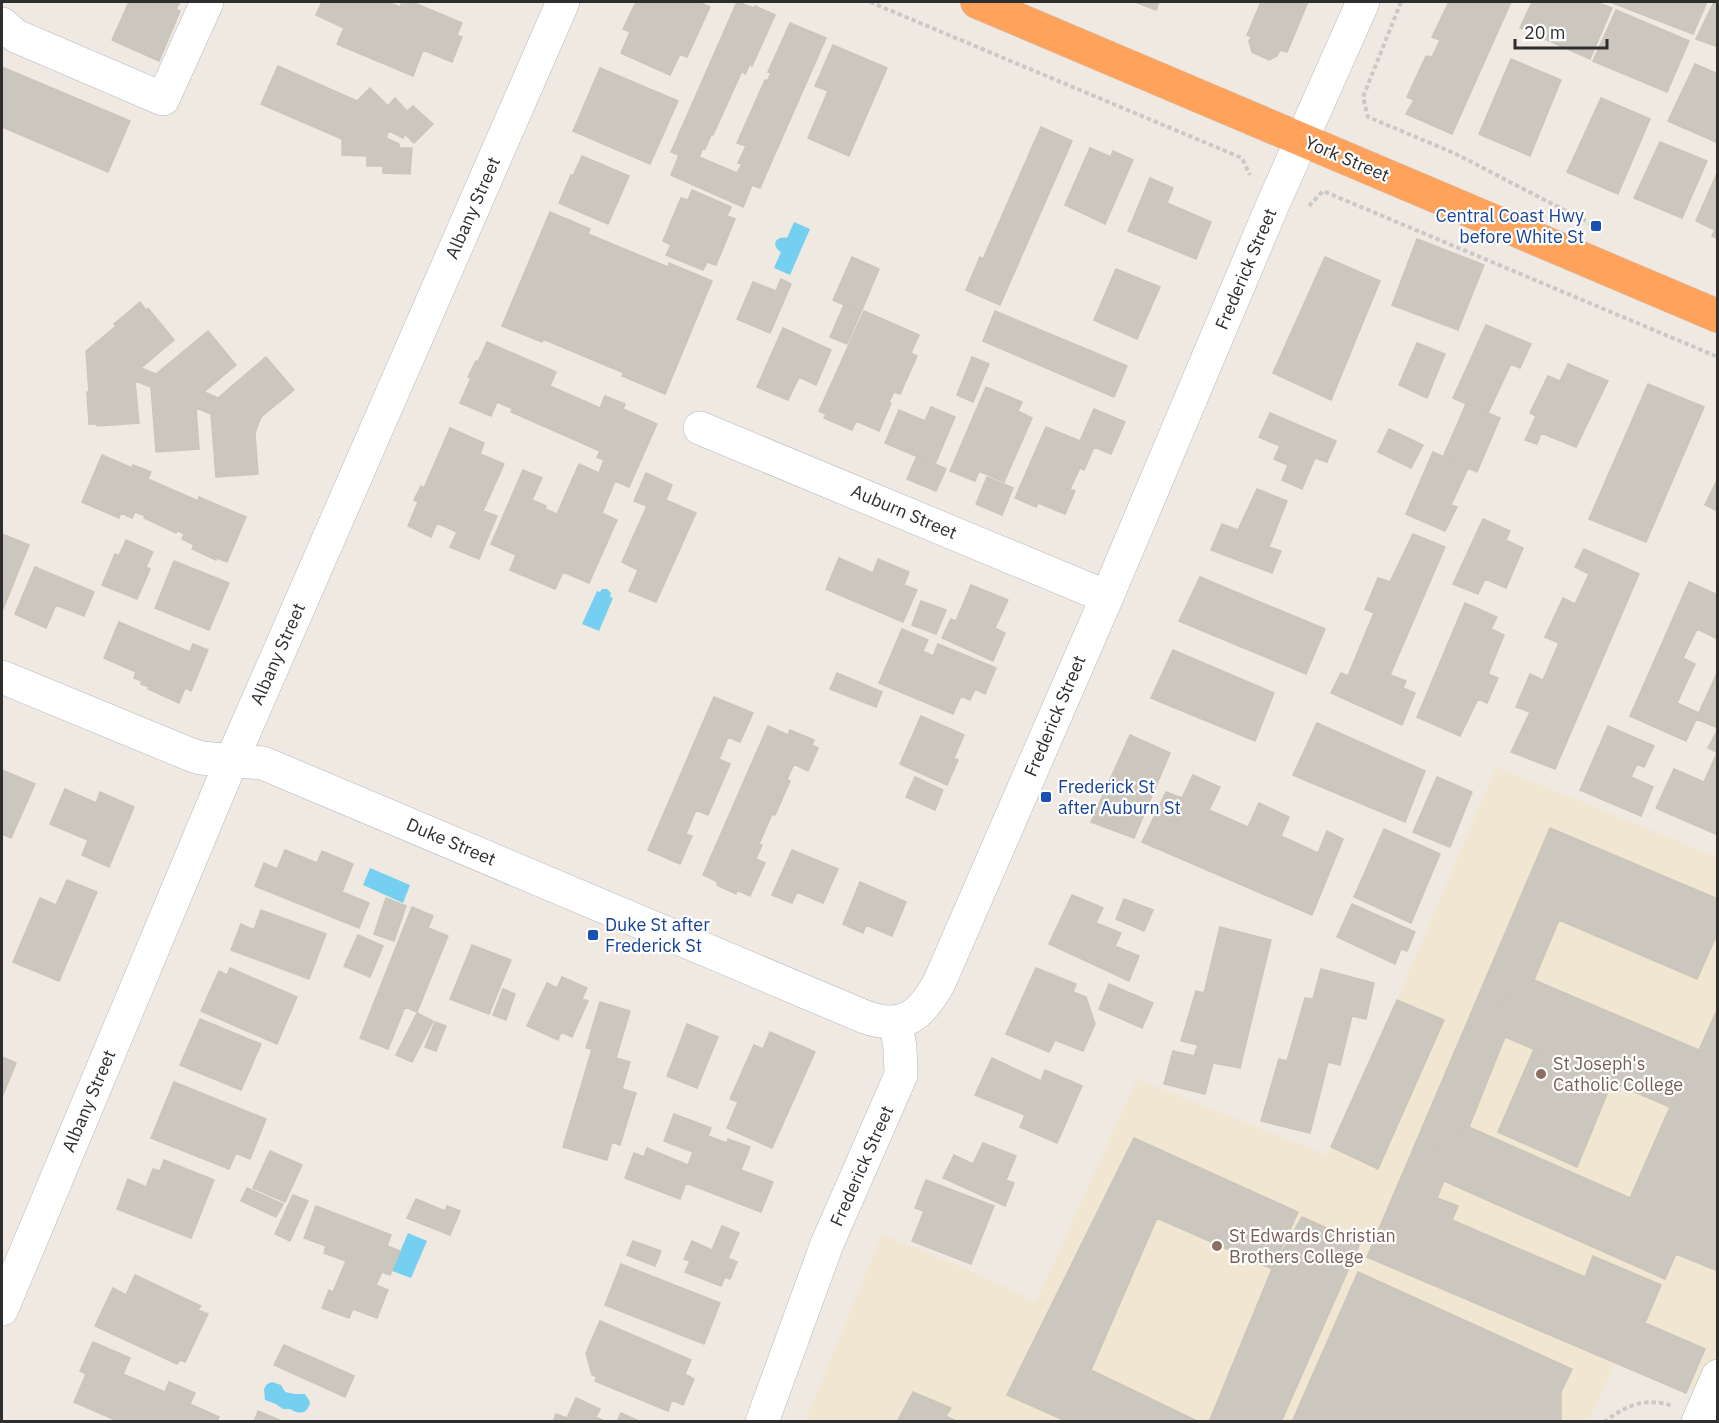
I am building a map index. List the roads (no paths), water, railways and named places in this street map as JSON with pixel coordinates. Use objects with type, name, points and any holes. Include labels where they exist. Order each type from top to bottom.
[{"type":"highway","name":"York Street","points":[[977,2],[1718,316]]},
{"type":"street","points":[[2,24],[16,36],[163,99],[207,2]]},
{"type":"street","name":"Albany Street","points":[[2,1309],[9,1268],[563,2]]},
{"type":"street","name":"Frederick Street","points":[[762,1422],[827,1244],[901,1075],[896,1023],[908,1018],[923,1007],[939,983],[1107,597],[1273,204],[1363,2]]},
{"type":"street","name":"Auburn Street","points":[[700,428],[1107,597]]},
{"type":"street","name":"Duke Street","points":[[2,677],[201,758],[263,763],[866,1017],[896,1023]]},
{"type":"street","points":[[1699,1420],[1718,1376]]},
{"type":"water","points":[[794,222],[810,229],[790,275],[774,268],[781,252],[775,244],[780,238],[787,238]]},
{"type":"water","points":[[602,589],[607,589],[611,593],[610,597],[613,598],[599,631],[582,624],[597,591],[600,592]]},
{"type":"water","points":[[370,868],[410,885],[403,903],[363,885]]},
{"type":"water","points":[[408,1233],[427,1241],[411,1278],[392,1271]]},
{"type":"water","points":[[272,1382],[281,1385],[285,1392],[305,1394],[310,1402],[307,1409],[297,1412],[283,1409],[265,1400],[264,1389]]},
{"type":"place","name":"Central Coast Hwy before White St","points":[[1596,226]]},
{"type":"place","name":"Frederick St after Auburn St","points":[[1046,797]]},
{"type":"place","name":"Duke St after Frederick St","points":[[593,935]]},
{"type":"place","name":"St Joseph's Catholic College","points":[[1541,1074]]},
{"type":"place","name":"St Edwards Christian Brothers College","points":[[1217,1246]]}]
